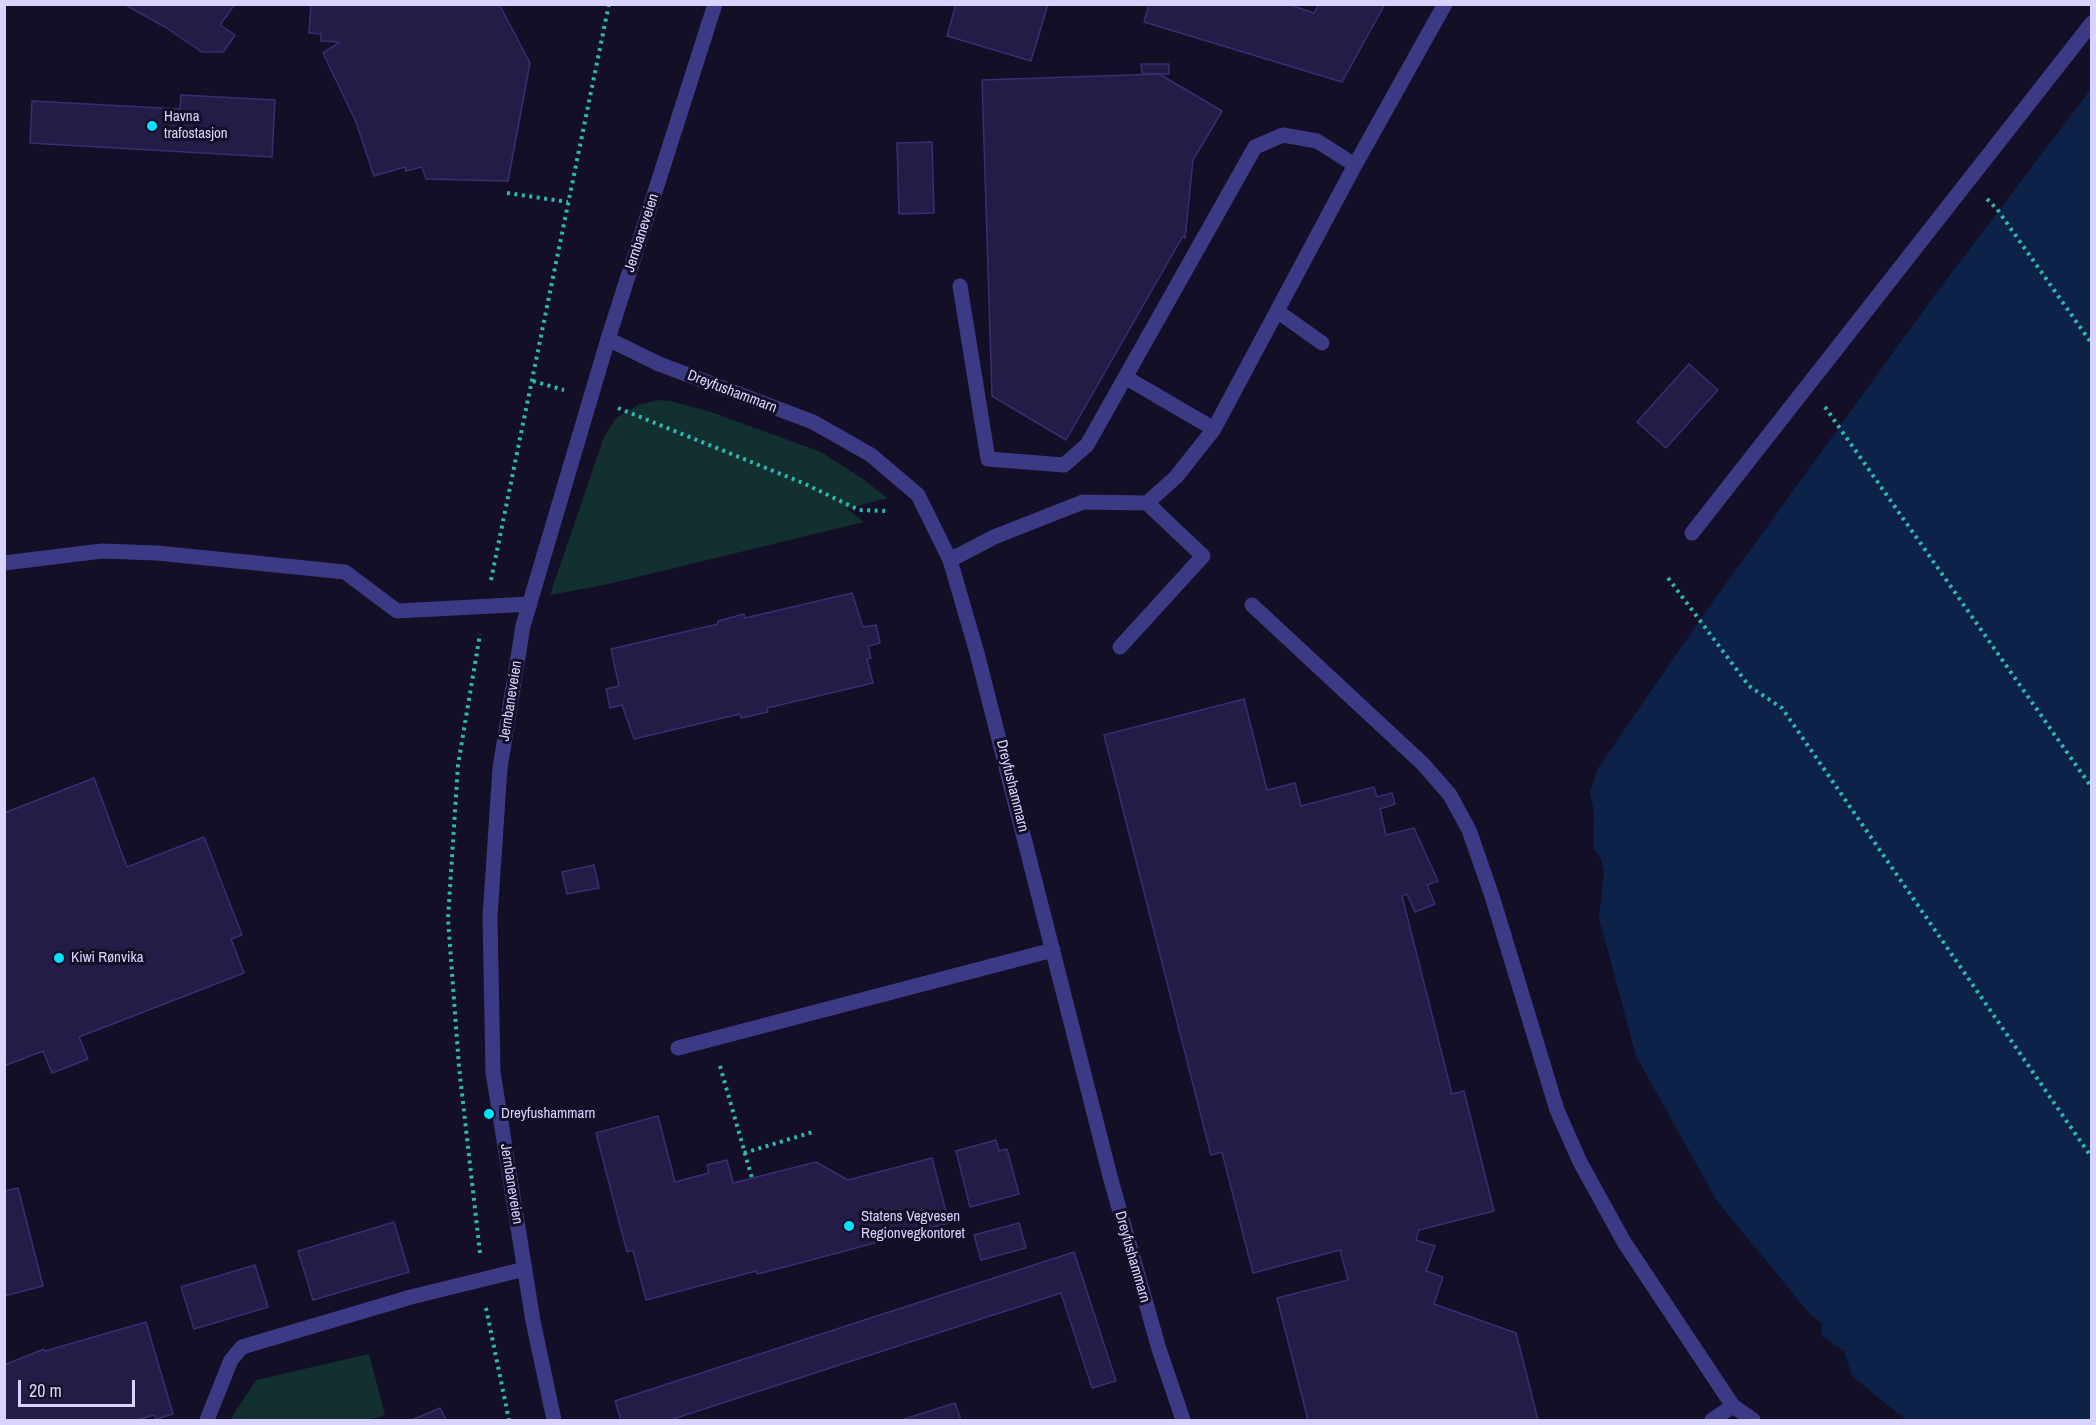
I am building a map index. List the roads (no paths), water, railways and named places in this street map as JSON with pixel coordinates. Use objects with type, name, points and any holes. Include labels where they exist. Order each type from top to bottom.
[{"type":"street","name":"Jernbaneveien","points":[[554,1420],[525,1269],[493,1072],[490,917],[500,768],[523,626],[608,339],[715,4]]},
{"type":"street","points":[[1147,503],[1176,477],[1214,429],[1355,165],[1445,4]]},
{"type":"street","points":[[1692,533],[2091,24]]},
{"type":"street","points":[[960,286],[988,459],[1064,465],[1087,445],[1255,147],[1283,135],[1317,141],[1355,165]]},
{"type":"street","points":[[1277,311],[1322,343]]},
{"type":"street","name":"Dreyfushammarn","points":[[608,339],[659,364],[813,422],[871,455],[918,495],[950,560],[977,653],[1111,1180],[1159,1349],[1183,1420]]},
{"type":"street","points":[[1125,377],[1214,429]]},
{"type":"street","points":[[950,560],[994,537],[1083,502],[1147,503],[1203,556],[1120,647]]},
{"type":"street","points":[[4,563],[102,551],[157,553],[345,572],[397,611],[530,604]]},
{"type":"street","points":[[1252,605],[1423,764],[1450,795],[1469,830],[1492,896],[1557,1110],[1580,1162],[1624,1242],[1733,1406],[1753,1420]]},
{"type":"street","points":[[678,1048],[1053,950]]},
{"type":"street","points":[[207,1420],[231,1360],[242,1347],[411,1297],[525,1269]]},
{"type":"street","points":[[1712,1420],[1733,1406]]},
{"type":"water","points":[[2091,89],[2091,1420],[1906,1420],[1852,1376],[1844,1351],[1821,1335],[1822,1323],[1809,1313],[1717,1201],[1636,1056],[1599,918],[1604,872],[1601,859],[1593,848],[1594,813],[1590,792],[1598,768],[1709,607],[1934,296]]},
{"type":"place","name":"Havna trafostasjon","points":[[152,126]]},
{"type":"place","name":"Kiwi Rønvika","points":[[59,958]]},
{"type":"place","name":"Dreyfushammarn","points":[[489,1114]]},
{"type":"place","name":"Statens Vegvesen Regionvegkontoret","points":[[849,1226]]}]
